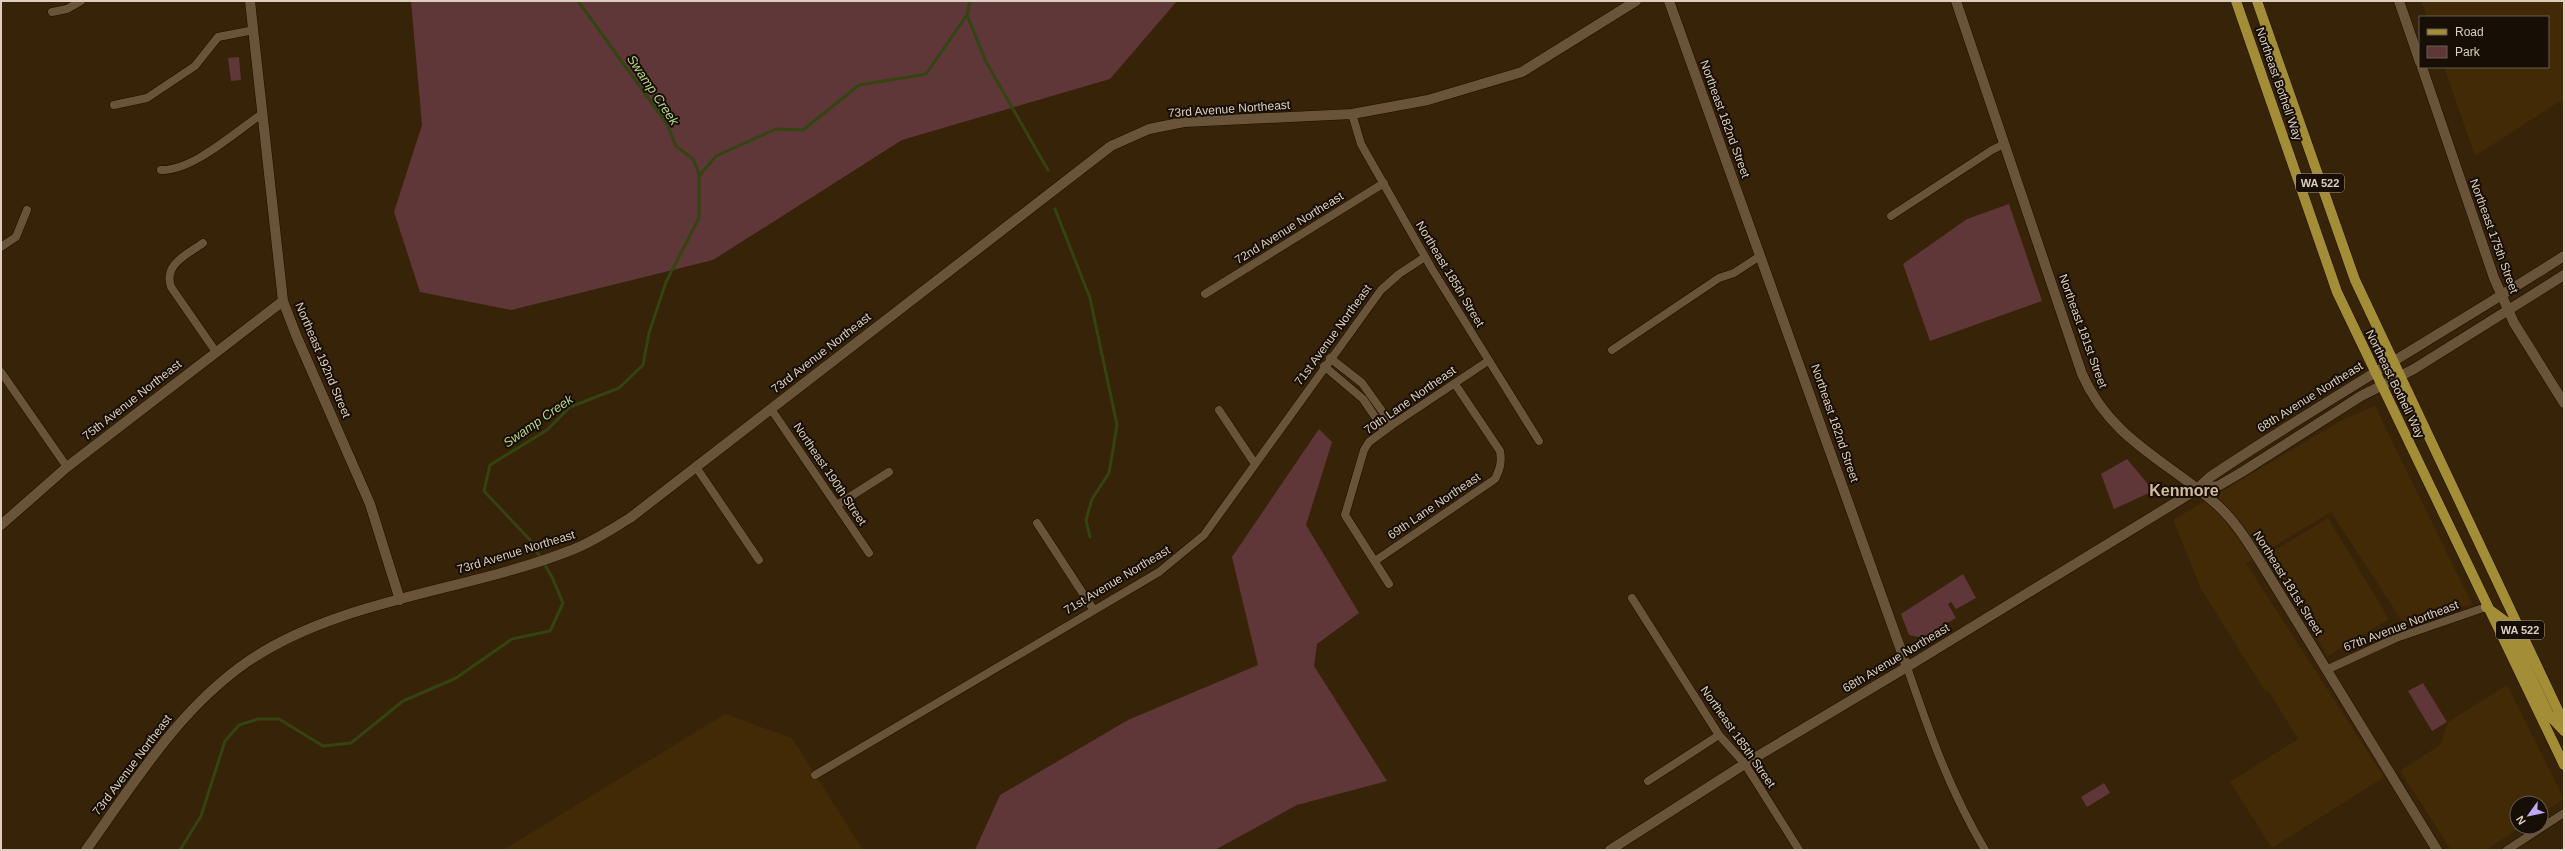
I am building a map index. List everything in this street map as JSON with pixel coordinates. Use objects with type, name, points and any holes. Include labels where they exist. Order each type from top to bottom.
[{"type":"main road","name":"Northeast Bothell Way","points":[[2236,1],[2337,292],[2486,607],[2564,765]]},
{"type":"main road","name":"Northeast Bothell Way","points":[[2256,1],[2354,280],[2398,377],[2564,723]]},
{"type":"main road","points":[[2486,607],[2505,621],[2550,715],[2564,731]]},
{"type":"street","points":[[52,12],[67,9],[81,1]]},
{"type":"street","name":"Northeast 192nd Street","points":[[250,1],[283,301],[296,336],[370,504],[400,600]]},
{"type":"street","name":"73rd Avenue Northeast","points":[[86,850],[164,741],[218,684],[248,661],[288,639],[331,621],[555,556],[600,537],[630,518],[1082,165],[1129,136],[1149,129],[1184,122],[1352,114],[1428,100],[1522,72],[1636,1]]},
{"type":"street","name":"Northeast 182nd Street","points":[[1669,1],[1935,750],[1951,788],[1986,850]]},
{"type":"street","name":"Northeast 181st Street","points":[[1956,1],[2082,374],[2093,397],[2116,425],[2215,504],[2249,544],[2437,850]]},
{"type":"street","points":[[2399,1],[2419,59]]},
{"type":"street","points":[[114,105],[147,98],[195,66],[218,37],[254,30]]},
{"type":"street","name":"Northeast 175th Street","points":[[2422,68],[2502,296],[2508,310],[2564,403]]},
{"type":"street","points":[[161,170],[173,170],[188,165],[262,114]]},
{"type":"street","name":"Northeast 185th Street","points":[[1352,114],[1361,144],[1425,257],[1488,361],[1539,441]]},
{"type":"street","points":[[1891,216],[1992,150],[2004,144]]},
{"type":"street","name":"72nd Avenue Northeast","points":[[1205,294],[1384,183]]},
{"type":"street","points":[[1,248],[16,237],[27,210]]},
{"type":"street","points":[[203,243],[174,264],[169,271],[168,279],[171,287],[216,352]]},
{"type":"street","points":[[1612,350],[1719,278],[1734,273],[1760,256]]},
{"type":"street","name":"68th Avenue Northeast","points":[[1610,850],[1745,764],[1907,668],[2196,490],[2210,477],[2266,439],[2502,296],[2564,256]]},
{"type":"street","name":"71st Avenue Northeast","points":[[815,774],[1093,609],[1159,572],[1204,535],[1324,366],[1381,290],[1398,274],[1425,257]]},
{"type":"street","name":"68th Avenue Northeast","points":[[2196,490],[2218,486],[2564,275]]},
{"type":"street","name":"75th Avenue Northeast","points":[[1,524],[67,467],[283,301]]},
{"type":"street","points":[[1330,358],[1362,383],[1392,425]]},
{"type":"street","name":"70th Lane Northeast","points":[[1375,561],[1346,515],[1364,450],[1369,442],[1384,430],[1488,361]]},
{"type":"street","points":[[1324,366],[1363,399],[1384,430]]},
{"type":"street","points":[[1,372],[67,467]]},
{"type":"street","name":"69th Lane Northeast","points":[[1375,561],[1495,479],[1501,466],[1500,451],[1455,384]]},
{"type":"street","name":"Northeast 190th Street","points":[[771,408],[869,553]]},
{"type":"street","points":[[1219,410],[1255,464]]},
{"type":"street","points":[[696,467],[758,560]]},
{"type":"street","points":[[837,506],[889,472]]},
{"type":"street","points":[[1037,522],[1093,609]]},
{"type":"street","points":[[1375,561],[1389,584]]},
{"type":"street","name":"Northeast 185th Street","points":[[1632,598],[1719,735],[1745,764],[1799,850]]},
{"type":"street","name":"67th Avenue Northeast","points":[[2326,670],[2396,638],[2486,607]]},
{"type":"street","points":[[1648,782],[1719,735]]},
{"type":"street","points":[[2508,850],[2564,813]]},
{"type":"shaded area","points":[[2421,1],[2564,1],[2564,108],[2560,101],[2475,156],[2444,68],[2549,68],[2549,16],[2427,16]]},
{"type":"shaded area","points":[[2375,406],[2472,604],[2404,624],[2331,512],[2246,563],[2384,777],[2272,848],[2230,782],[2298,739],[2269,692],[2263,688],[2201,589],[2173,520],[2344,419]]},
{"type":"shaded area","points":[[2328,518],[2389,619],[2328,656],[2267,555]]},
{"type":"shaded area","points":[[2507,685],[2564,799],[2549,809],[2549,795],[2509,795],[2509,835],[2486,850],[2451,850],[2400,771],[2440,745],[2448,722]]},
{"type":"shaded area","points":[[725,714],[792,738],[863,850],[503,850]]},
{"type":"green space","points":[[411,1],[1177,1],[1110,79],[902,140],[713,260],[511,310],[420,292],[394,212],[422,125]]},
{"type":"green space","points":[[239,57],[241,80],[231,81],[228,58]]},
{"type":"green space","points":[[2009,204],[2042,301],[1930,341],[1903,264],[1967,219]]},
{"type":"green space","points":[[1319,429],[1332,442],[1306,525],[1359,613],[1317,644],[1314,666],[1387,781],[1297,805],[1215,850],[975,850],[1000,795],[1128,720],[1258,665],[1232,557]]},
{"type":"green space","points":[[2127,459],[2147,483],[2151,492],[2114,509],[2101,474]]},
{"type":"green space","points":[[1963,574],[1976,598],[1956,609],[1951,602],[1948,604],[1956,618],[1922,638],[1909,635],[1901,614]]},
{"type":"green space","points":[[2423,683],[2447,722],[2432,731],[2408,691]]},
{"type":"green space","points":[[2104,783],[2110,793],[2087,807],[2081,797]]},
{"type":"waterway","name":"Swamp Creek","points":[[180,850],[201,816],[225,741],[239,725],[258,719],[279,719],[323,746],[351,743],[403,701],[456,678],[512,639],[550,631],[563,603],[552,577],[530,540],[484,491],[490,465],[547,430],[570,407],[619,388],[643,365],[649,333],[666,282],[699,218],[699,174],[693,159],[676,146],[667,124],[578,1]]},
{"type":"waterway","points":[[970,1],[967,15],[986,62],[1048,170]]},
{"type":"waterway","points":[[699,176],[716,156],[776,129],[803,130],[859,85],[926,74],[967,15]]},
{"type":"waterway","points":[[1055,209],[1090,298],[1117,425],[1109,473],[1092,499],[1086,520],[1090,537]]},
{"type":"district","name":"Kenmore","points":[[2184,490]]}]
